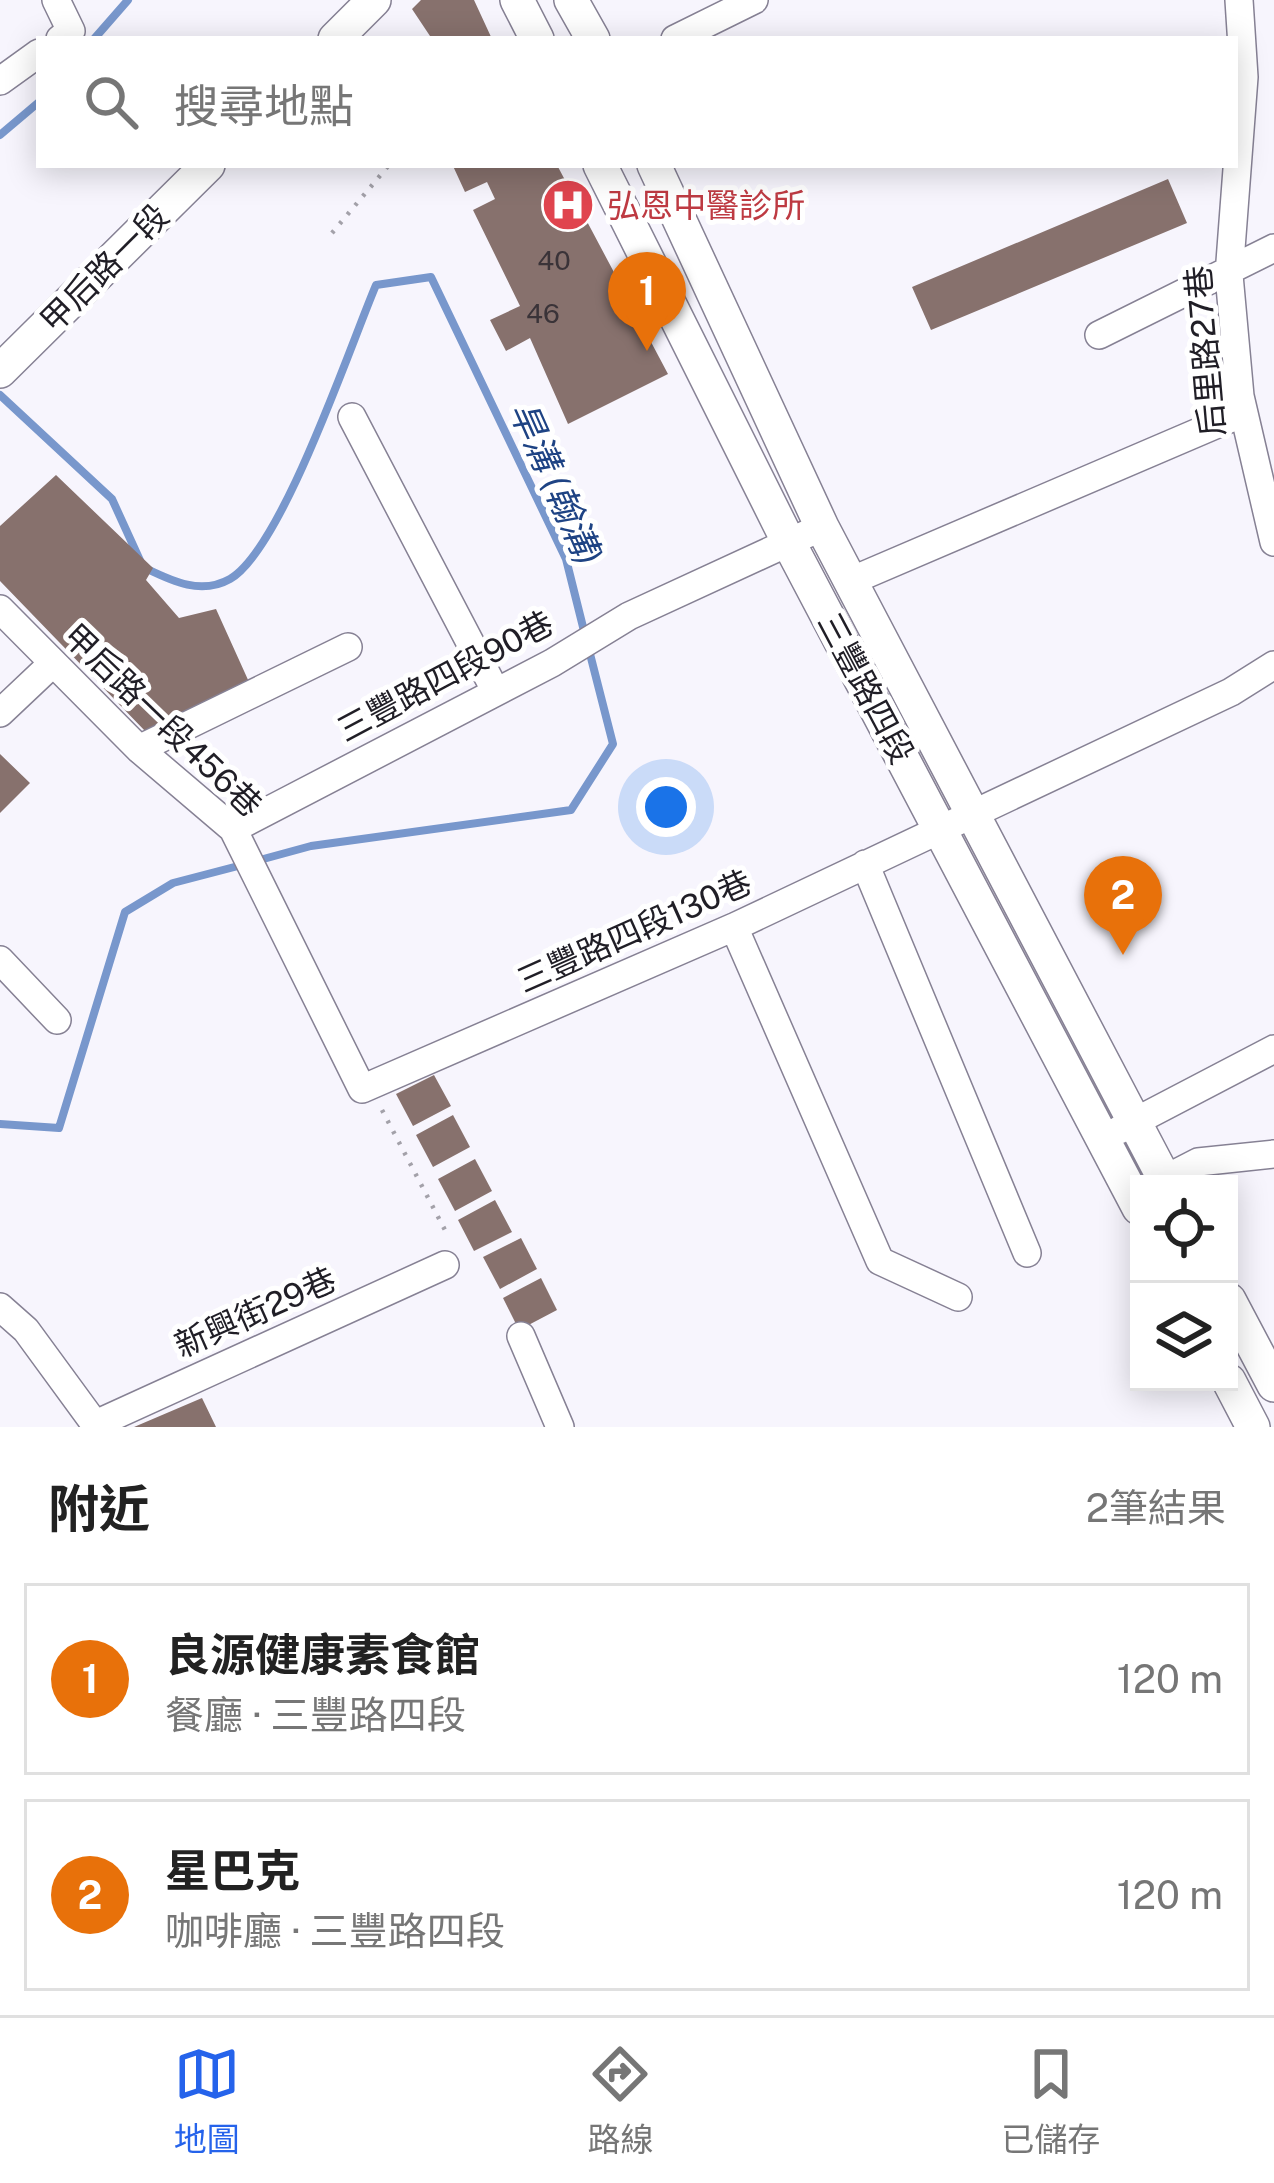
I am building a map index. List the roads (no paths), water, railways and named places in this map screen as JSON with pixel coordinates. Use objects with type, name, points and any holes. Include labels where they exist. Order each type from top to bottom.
[{"type":"main road","points":[[338,36],[374,0]]},
{"type":"main road","points":[[517,0],[535,36]]},
{"type":"main road","points":[[571,0],[591,36]]},
{"type":"main road","name":"甲后路一段","points":[[0,371],[205,168]]},
{"type":"main road","name":"三豐路四段","points":[[601,168],[788,543],[1130,1190]]},
{"type":"main road","name":"三豐路四段","points":[[655,168],[822,526],[1162,1175]]},
{"type":"main road","points":[[1238,1317],[1274,1385]]},
{"type":"main road","points":[[1234,1391],[1253,1427]]},
{"type":"street","points":[[56,0],[71,31],[64,36]]},
{"type":"street","points":[[681,36],[754,0]]},
{"type":"street","name":"后里路27巷","points":[[1238,0],[1244,77],[1238,156]]},
{"type":"street","points":[[0,81],[36,55]]},
{"type":"street","name":"后里路27巷","points":[[1237,168],[1229,275],[1244,412],[1274,542]]},
{"type":"street","points":[[1099,335],[1229,275],[1274,248]]},
{"type":"street","points":[[853,580],[1244,412]]},
{"type":"street","points":[[352,417],[496,692]]},
{"type":"street","name":"三豐路四段90巷","points":[[233,829],[496,692],[629,616],[822,526]]},
{"type":"street","name":"甲后路一段456巷","points":[[0,609],[139,749],[233,829],[363,1087]]},
{"type":"street","points":[[139,749],[348,647]]},
{"type":"street","points":[[0,713],[53,663]]},
{"type":"street","name":"三豐路四段130巷","points":[[363,1087],[734,927],[1212,701],[1274,665]]},
{"type":"street","points":[[865,864],[1027,1253]]},
{"type":"street","points":[[734,927],[880,1261],[958,1297]]},
{"type":"street","points":[[0,960],[57,1020]]},
{"type":"street","points":[[1102,1136],[1137,1124],[1274,1049]]},
{"type":"street","points":[[1177,1175],[1198,1162],[1274,1154]]},
{"type":"street","name":"新興街29巷","points":[[97,1425],[445,1265]]},
{"type":"street","points":[[0,1307],[26,1330],[97,1425]]},
{"type":"street","points":[[521,1336],[560,1427]]},
{"type":"waterway","name":"旱溝 (翰溝)","points":[[97,36],[128,0]]},
{"type":"waterway","name":"旱溝 (翰溝)","points":[[0,135],[36,105]]},
{"type":"waterway","name":"旱溝 (翰溝)","points":[[0,395],[112,499],[143,567],[185,584],[219,584],[250,560],[271,529],[313,444],[376,285],[431,277],[566,559],[585,635]]},
{"type":"waterway","name":"旱溝 (翰溝)","points":[[256,861],[311,846],[571,810],[613,744],[589,650]]},
{"type":"waterway","name":"旱溝 (翰溝)","points":[[0,1124],[59,1128],[125,912],[173,883],[242,865]]},
{"type":"place","name":"弘恩中醫診所","points":[[568,205]]},
{"type":"place","name":"良源健康素食館","points":[[647,351]]},
{"type":"place","name":"星巴克","points":[[1123,955]]}]
